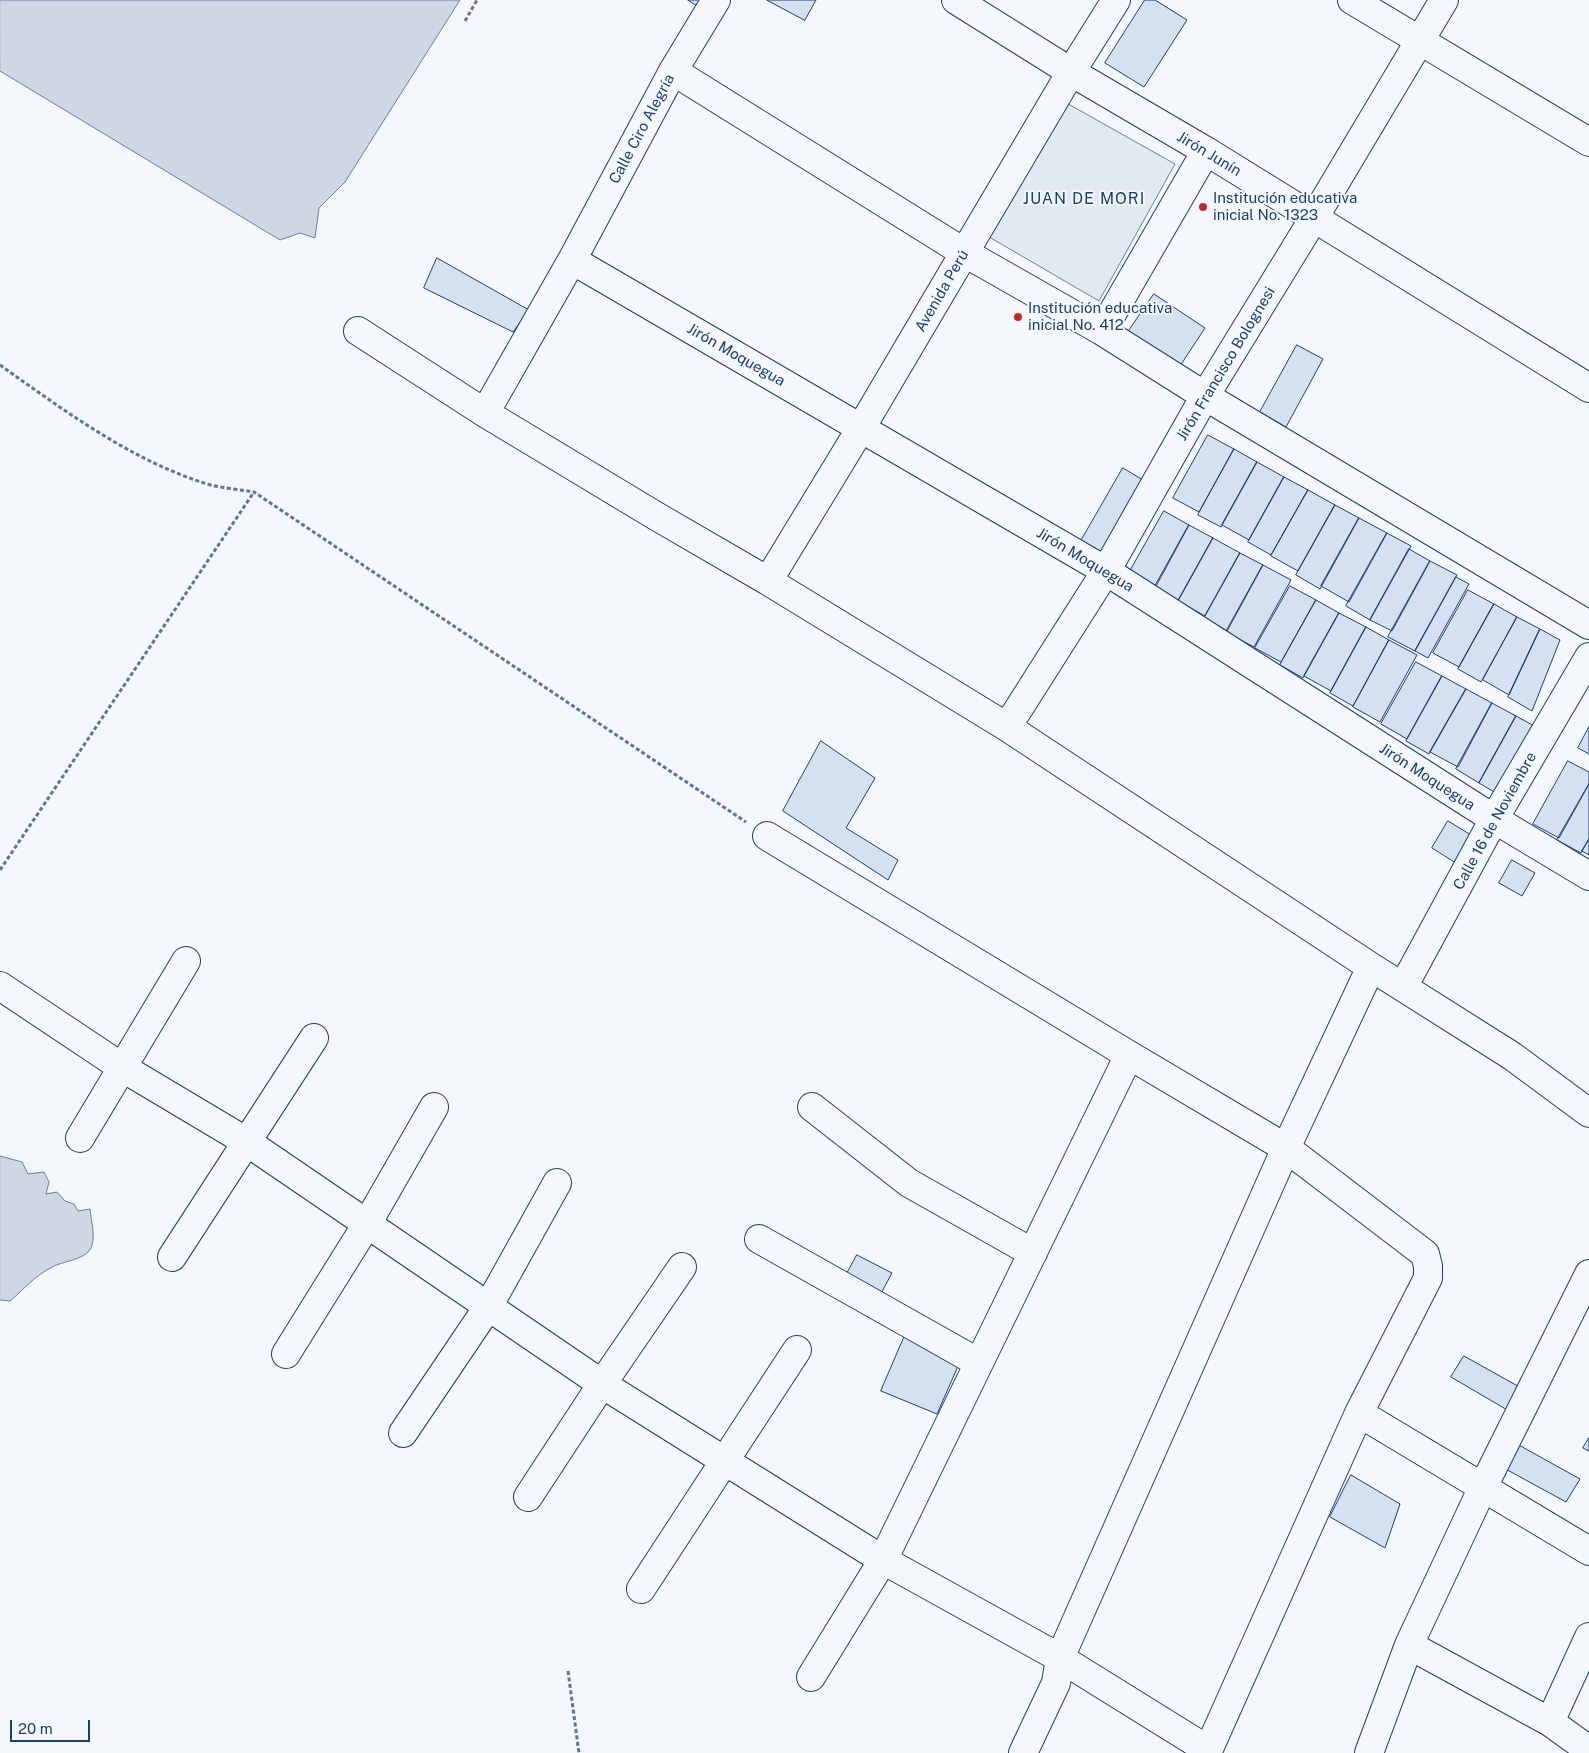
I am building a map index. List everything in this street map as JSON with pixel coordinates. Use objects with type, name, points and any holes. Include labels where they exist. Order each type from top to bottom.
[{"type":"street","name":"Calle Ciro Alegría","points":[[485,413],[572,260],[673,71],[716,0]]},
{"type":"street","name":"Jirón Junín","points":[[956,0],[1071,72],[1206,151],[1589,388]]},
{"type":"street","name":"Avenida Perú","points":[[768,581],[861,428],[1071,72],[1116,0]]},
{"type":"street","points":[[1352,0],[1589,142]]},
{"type":"street","name":"Jirón Francisco Bolognesi","points":[[1007,727],[1106,571],[1205,396],[1444,0]]},
{"type":"street","points":[[673,71],[965,253],[1102,330],[1205,396],[1589,625]]},
{"type":"street","points":[[1102,330],[1206,151]]},
{"type":"street","name":"Jirón Moquegua","points":[[572,260],[1106,571],[1494,819],[1589,876]]},
{"type":"street","points":[[358,330],[485,413],[768,581],[1007,727],[1371,967],[1512,1056],[1589,1113]]},
{"type":"street","name":"Calle 16 de Noviembre","points":[[1403,987],[1494,819],[1589,657]]},
{"type":"street","points":[[1,988],[123,1068],[247,1142],[602,1384],[884,1560],[1060,1658],[1208,1752],[1358,1413],[1428,1278],[1428,1266],[1424,1254],[1286,1148],[767,836]]},
{"type":"street","points":[[80,1138],[186,961]]},
{"type":"street","points":[[1022,1753],[1056,1683],[1060,1658],[1286,1148],[1371,967]]},
{"type":"street","points":[[172,1256],[314,1038]]},
{"type":"street","points":[[811,1678],[884,1560],[1129,1055]]},
{"type":"street","points":[[286,1354],[366,1224],[434,1107]]},
{"type":"street","points":[[812,1108],[909,1183],[1033,1253]]},
{"type":"street","points":[[403,1433],[488,1307],[557,1183]]},
{"type":"street","points":[[760,1239],[979,1363]]},
{"type":"street","points":[[528,1497],[682,1267]]},
{"type":"street","points":[[1370,1753],[1409,1644],[1482,1488],[1589,1274]]},
{"type":"street","points":[[641,1589],[797,1350]]},
{"type":"street","points":[[1358,1413],[1589,1551]]},
{"type":"street","points":[[1409,1644],[1567,1740],[1589,1637]]},
{"type":"path","points":[[465,21],[478,0]]},
{"type":"path","points":[[0,365],[103,436],[156,463],[202,483],[254,492],[767,836]]},
{"type":"path","points":[[0,870],[254,492]]},
{"type":"path","points":[[568,1671],[579,1753]]},
{"type":"shaded area","points":[[0,0],[460,0],[345,182],[319,208],[315,238],[300,233],[280,240],[0,71]]},
{"type":"shaded area","points":[[1063,101],[1175,164],[1099,301],[984,234]]},
{"type":"shaded area","points":[[0,1156],[22,1162],[28,1174],[44,1172],[49,1182],[46,1194],[57,1192],[65,1201],[74,1204],[78,1211],[90,1209],[93,1234],[91,1248],[88,1252],[79,1258],[46,1270],[10,1301],[0,1300]]},
{"type":"building","points":[[688,0],[708,0],[703,9]]},
{"type":"building","points":[[767,0],[816,0],[805,20]]},
{"type":"building","points":[[1145,0],[1155,0],[1187,20],[1144,87],[1105,63]]},
{"type":"building","points":[[437,258],[529,310],[513,332],[424,288]]},
{"type":"building","points":[[1154,294],[1205,328],[1180,366],[1128,332]]},
{"type":"building","points":[[1297,345],[1323,359],[1286,427],[1260,412]]},
{"type":"building","points":[[1208,435],[1234,449],[1199,512],[1173,498]]},
{"type":"building","points":[[1234,449],[1257,462],[1221,527],[1198,515]]},
{"type":"building","points":[[1257,462],[1284,477],[1249,540],[1222,525]]},
{"type":"building","points":[[1123,468],[1143,480],[1101,552],[1081,541]]},
{"type":"building","points":[[1284,477],[1308,490],[1271,555],[1248,542]]},
{"type":"building","points":[[1308,490],[1335,505],[1298,571],[1271,556]]},
{"type":"building","points":[[1335,505],[1359,518],[1320,589],[1296,575]]},
{"type":"building","points":[[1164,511],[1189,525],[1155,588],[1129,573]]},
{"type":"building","points":[[1359,518],[1387,533],[1349,602],[1321,586]]},
{"type":"building","points":[[1189,525],[1213,538],[1178,601],[1153,590]]},
{"type":"building","points":[[1387,533],[1411,546],[1370,620],[1346,606]]},
{"type":"building","points":[[1213,538],[1240,553],[1205,616],[1178,601]]},
{"type":"building","points":[[1409,549],[1430,561],[1392,631],[1370,620]]},
{"type":"building","points":[[1240,553],[1263,565],[1227,631],[1204,618]]},
{"type":"building","points":[[1430,561],[1457,575],[1415,651],[1388,637]]},
{"type":"building","points":[[1263,565],[1291,580],[1254,647],[1226,632]]},
{"type":"building","points":[[1456,577],[1469,584],[1428,658],[1415,651]]},
{"type":"building","points":[[1290,586],[1316,600],[1281,662],[1255,648]]},
{"type":"building","points":[[1468,590],[1494,604],[1459,667],[1433,653]]},
{"type":"building","points":[[1316,600],[1339,613],[1303,678],[1280,665]]},
{"type":"building","points":[[1494,604],[1517,617],[1481,682],[1458,669]]},
{"type":"building","points":[[1339,613],[1366,627],[1331,691],[1304,676]]},
{"type":"building","points":[[1517,617],[1540,629],[1509,695],[1483,680]]},
{"type":"building","points":[[1366,627],[1389,640],[1353,706],[1330,693]]},
{"type":"building","points":[[1540,629],[1560,640],[1532,711],[1508,697]]},
{"type":"building","points":[[1389,640],[1417,655],[1380,722],[1353,707]]},
{"type":"building","points":[[1416,662],[1442,676],[1407,739],[1381,724]]},
{"type":"building","points":[[1442,676],[1466,689],[1429,754],[1406,741]]},
{"type":"building","points":[[1466,689],[1492,703],[1458,767],[1430,752]]},
{"type":"building","points":[[1492,703],[1516,716],[1479,783],[1456,769]]},
{"type":"building","points":[[1516,716],[1536,727],[1501,796],[1479,783]]},
{"type":"building","points":[[1589,727],[1589,754],[1578,748]]},
{"type":"building","points":[[821,741],[875,778],[846,828],[898,860],[888,880],[783,811]]},
{"type":"building","points":[[1568,761],[1589,772],[1589,784],[1559,838],[1533,824]]},
{"type":"building","points":[[1589,784],[1589,839],[1581,853],[1557,840]]},
{"type":"building","points":[[1448,821],[1476,838],[1459,865],[1432,848]]},
{"type":"building","points":[[1589,839],[1589,855],[1582,851]]},
{"type":"building","points":[[1512,860],[1535,873],[1522,896],[1499,883]]},
{"type":"building","points":[[857,1255],[892,1273],[878,1299],[843,1281]]},
{"type":"building","points":[[906,1333],[962,1357],[937,1414],[881,1391]]},
{"type":"building","points":[[1464,1356],[1523,1389],[1509,1411],[1451,1377]]},
{"type":"building","points":[[1589,1438],[1589,1451],[1583,1448]]},
{"type":"building","points":[[1517,1444],[1580,1479],[1566,1502],[1502,1467]]},
{"type":"building","points":[[1351,1475],[1400,1504],[1385,1548],[1330,1517]]},
{"type":"place","name":"Institución educativa inicial No. 1323","points":[[1203,207]]},
{"type":"place","name":"Institución educativa inicial No. 412","points":[[1018,317]]},
{"type":"district","name":"JUAN DE MORI","points":[[1084,199]]}]
